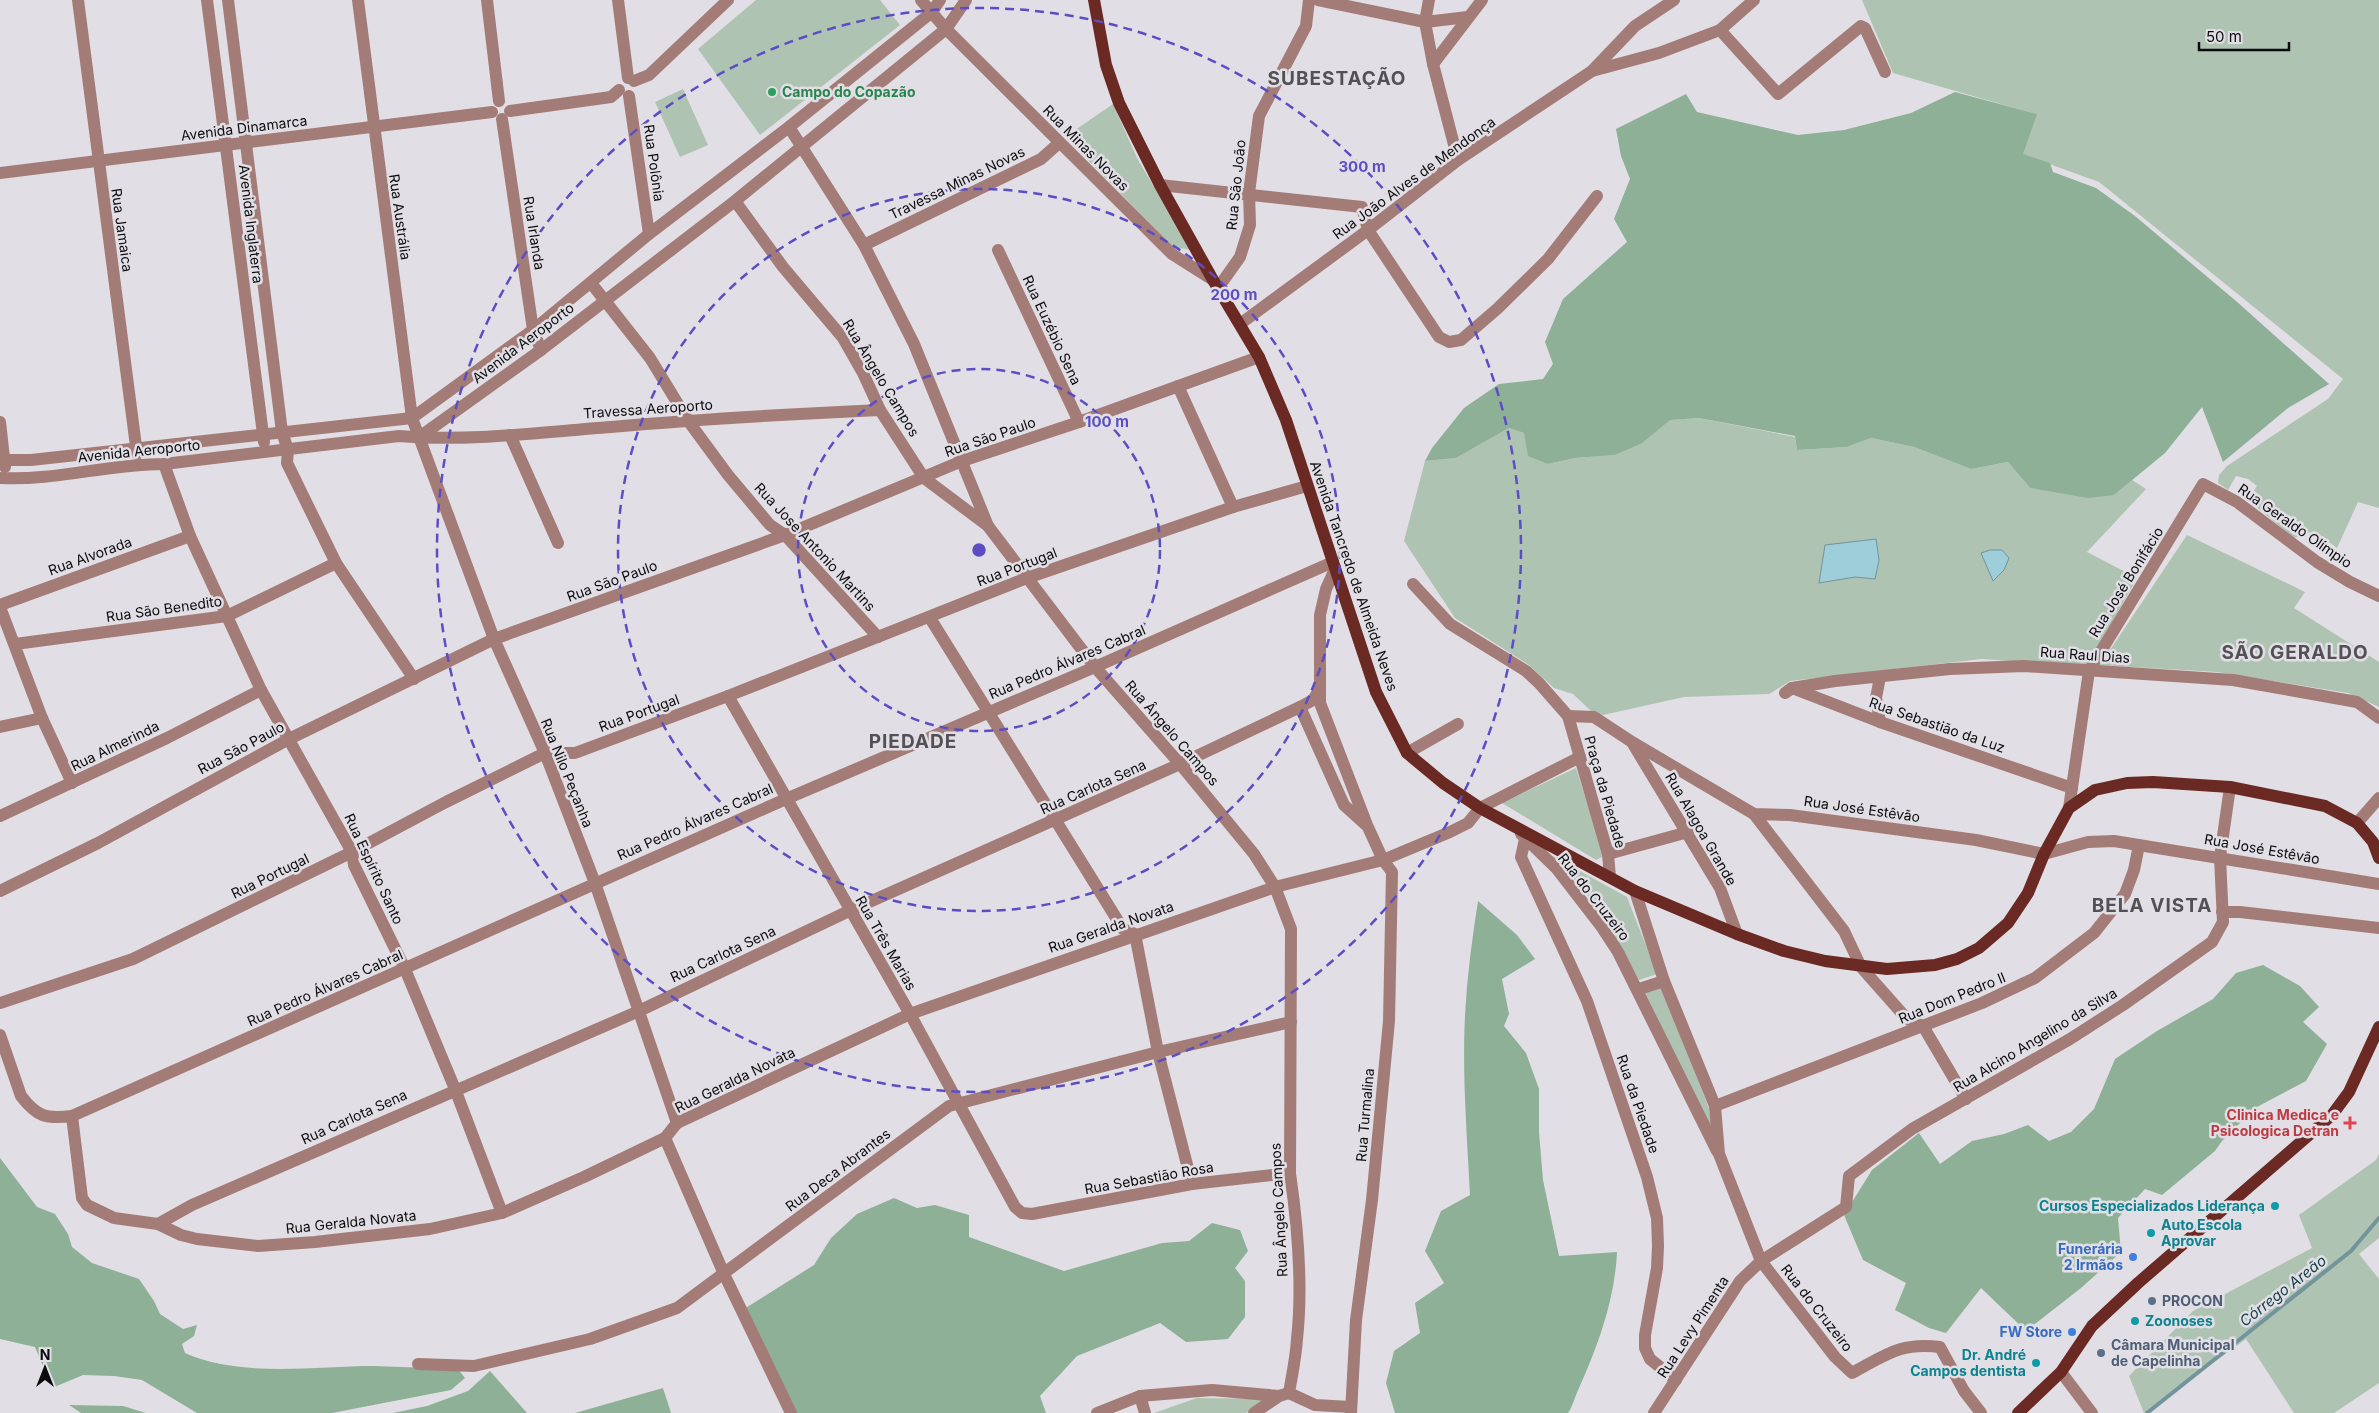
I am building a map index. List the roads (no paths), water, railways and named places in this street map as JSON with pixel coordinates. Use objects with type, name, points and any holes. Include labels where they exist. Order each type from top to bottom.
[{"type":"main road","name":"Avenida Tancredo de Almeida Neves","points":[[1094,0],[1106,65],[1119,103],[1160,185],[1215,284],[1259,357],[1286,420],[1376,692],[1407,753],[1442,783],[1480,808],[1634,891],[1737,934],[1784,951],[1862,967],[1887,969],[1935,965],[1957,959],[1979,948],[2008,923],[2028,893],[2044,854],[2069,808],[2095,790],[2127,784],[2153,782],[2230,787],[2325,806],[2356,824],[2373,842],[2379,858]]},
{"type":"main road","points":[[2018,1413],[2061,1372],[2092,1326],[2138,1283],[2332,1115],[2349,1092],[2379,1027]]},
{"type":"street","name":"Rua Jamaica","points":[[78,0],[139,464]]},
{"type":"street","name":"Avenida Inglaterra","points":[[207,0],[266,452]]},
{"type":"street","name":"Avenida Inglaterra","points":[[228,0],[282,432],[288,456],[336,563],[414,679]]},
{"type":"street","name":"Rua Austrália","points":[[358,0],[412,418],[418,438]]},
{"type":"street","points":[[487,0],[499,101],[507,103],[501,114]]},
{"type":"street","points":[[618,0],[631,80]]},
{"type":"street","points":[[624,93],[622,80],[631,80],[649,75],[728,0]]},
{"type":"street","name":"Rua Minas Novas","points":[[920,0],[946,29],[1059,143],[1172,254],[1215,284]]},
{"type":"street","name":"Avenida Aeroporto","points":[[2,460],[31,460],[412,418],[534,330],[649,234],[789,127],[932,12],[940,0]]},
{"type":"street","name":"Avenida Aeroporto","points":[[418,438],[541,350],[734,201],[946,29],[966,0]]},
{"type":"street","name":"Rua São João","points":[[1215,284],[1240,257],[1250,225],[1249,193],[1259,116],[1306,26],[1309,0]]},
{"type":"street","points":[[1318,0],[1424,22],[1468,17]]},
{"type":"street","points":[[1429,0],[1424,22],[1458,160]]},
{"type":"street","points":[[1433,64],[1482,0]]},
{"type":"street","name":"Rua João Alves de Mendonça","points":[[1240,324],[1368,230],[1458,160],[1592,71],[1635,26],[1674,0]]},
{"type":"street","points":[[1592,71],[1659,53],[1720,30],[1754,0]]},
{"type":"street","points":[[1720,30],[1778,94],[1861,26],[1864,28],[1885,72]]},
{"type":"street","name":"Avenida Dinamarca","points":[[0,173],[373,126],[501,114],[611,97],[624,93]]},
{"type":"street","name":"Rua Polônia","points":[[624,93],[649,234]]},
{"type":"street","name":"Rua Irlanda","points":[[501,114],[534,330],[541,350]]},
{"type":"street","points":[[789,127],[864,245],[914,344],[988,526]]},
{"type":"street","name":"Travessa Minas Novas","points":[[864,245],[1041,159],[1059,143]]},
{"type":"street","points":[[1160,185],[1249,193],[1362,207],[1368,230],[1439,337],[1449,342],[1461,340],[1497,309],[1548,259],[1597,196]]},
{"type":"street","name":"Rua Ângelo Campos","points":[[734,201],[783,267],[843,338],[863,373],[880,410],[924,478],[988,526],[1095,668],[1180,764],[1254,854],[1275,887],[1292,929],[1290,1173],[1295,1211],[1299,1292],[1297,1338],[1284,1394]]},
{"type":"street","name":"Rua Euzébio Sena","points":[[998,250],[1079,422]]},
{"type":"street","name":"Rua Jose Antonio Martins","points":[[591,283],[650,358],[690,422],[728,475],[770,525],[785,535],[878,637]]},
{"type":"street","name":"Rua São Paulo","points":[[0,891],[98,843],[289,740],[494,639],[785,535],[962,461],[1079,422],[1259,357]]},
{"type":"street","points":[[1178,386],[1233,507]]},
{"type":"street","name":"Travessa Aeroporto","points":[[418,438],[510,435],[880,410]]},
{"type":"street","points":[[0,422],[3,478]]},
{"type":"street","points":[[510,435],[558,543]]},
{"type":"street","points":[[266,452],[288,456],[399,436],[418,438]]},
{"type":"street","name":"Rua Nilo Peçanha","points":[[418,438],[494,639],[545,754],[595,883],[677,1123]]},
{"type":"street","name":"Avenida Aeroporto","points":[[3,478],[32,479],[139,464],[164,464],[266,452]]},
{"type":"street","name":"Rua Espírito Santo","points":[[164,464],[190,536],[261,690],[352,852],[354,865],[405,969],[456,1089],[502,1213]]},
{"type":"street","name":"Rua Geraldo Olímpio","points":[[2199,493],[2203,484],[2237,502],[2318,562],[2350,582],[2379,596]]},
{"type":"street","name":"Rua Portugal","points":[[0,1003],[133,959],[352,852],[446,802],[545,754],[575,753],[930,618],[1027,578],[1233,507],[1307,486]]},
{"type":"street","name":"Rua José Bonifácio","points":[[2069,808],[2089,671],[2199,493]]},
{"type":"street","name":"Rua Alvorada","points":[[0,606],[190,536]]},
{"type":"street","name":"Rua São Benedito","points":[[15,644],[227,616],[336,563]]},
{"type":"street","name":"Rua Pedro Álvares Cabral","points":[[72,1116],[786,799],[1334,565]]},
{"type":"street","name":"Rua Turmalina","points":[[1334,565],[1320,615],[1320,703],[1367,825],[1383,860],[1392,872],[1389,1021],[1372,1200],[1356,1320],[1351,1410]]},
{"type":"street","points":[[1413,584],[1450,624],[1526,672],[1539,683],[1568,716]]},
{"type":"street","name":"Rua Almerinda","points":[[0,606],[42,718],[72,783],[261,690]]},
{"type":"street","points":[[930,618],[1123,929],[1135,934],[1158,1052],[1192,1184]]},
{"type":"street","name":"Rua Raul Dias","points":[[1789,691],[1835,681],[1950,669],[2024,666],[2233,680],[2357,702],[2379,718]]},
{"type":"street","points":[[1880,677],[1876,698],[1880,722]]},
{"type":"street","points":[[1831,704],[1830,691],[1835,681]]},
{"type":"street","points":[[1300,707],[1313,700],[1319,690]]},
{"type":"street","name":"Rua Sebastião da Luz","points":[[1789,691],[2072,788]]},
{"type":"street","name":"Rua Três Marias","points":[[728,696],[960,1103],[1015,1207]]},
{"type":"street","points":[[1300,707],[1320,703]]},
{"type":"street","name":"Rua Turmalina","points":[[1300,707],[1344,805],[1367,825]]},
{"type":"street","name":"Rua Carlota Sena","points":[[158,1224],[192,1205],[639,1011],[849,911],[1180,764],[1300,707]]},
{"type":"street","name":"Rua José Estêvão","points":[[1568,716],[1594,718],[1754,814],[1790,815],[1956,837],[2044,854],[2088,842],[2114,841],[2379,884]]},
{"type":"street","name":"Praça da Piedade","points":[[1568,716],[1608,854],[1610,877]]},
{"type":"street","points":[[0,727],[42,718]]},
{"type":"street","points":[[1407,753],[1458,724]]},
{"type":"street","name":"Rua Alagoa Grande","points":[[1632,742],[1688,832],[1720,888],[1737,934]]},
{"type":"street","name":"Rua Geralda Novata","points":[[72,1116],[80,1191],[87,1205],[114,1218],[158,1224],[181,1235],[197,1239],[258,1246],[315,1242],[430,1229],[502,1213],[584,1177],[665,1138],[677,1123],[910,1014],[1135,934],[1275,887],[1383,860],[1468,823],[1480,808],[1580,757]]},
{"type":"street","points":[[0,816],[72,783]]},
{"type":"street","name":"Rua Alcino Angelino da Silva","points":[[1761,1261],[1846,1207],[1849,1176],[1912,1129],[2070,1039],[2123,1005],[2212,942],[2223,922],[2220,857],[2230,787]]},
{"type":"street","points":[[2356,824],[2379,798]]},
{"type":"street","points":[[1754,814],[1844,931],[1862,967],[1908,1019],[1923,1026],[1966,1099]]},
{"type":"street","name":"Rua do Cruzeiro","points":[[1514,827],[1557,869],[1601,926],[1639,989],[1718,1154],[1761,1261],[1835,1358],[1852,1374],[1898,1348],[1918,1345],[1940,1348],[1964,1391],[1981,1413]]},
{"type":"street","points":[[1608,854],[1688,832]]},
{"type":"street","name":"Rua da Piedade","points":[[1525,839],[1521,857],[1587,1001],[1647,1177],[1657,1218],[1658,1246],[1657,1268],[1644,1335],[1645,1348],[1650,1359],[1676,1380]]},
{"type":"street","name":"Rua Dom Pedro II","points":[[1715,1106],[1982,1003],[2035,978],[2094,933],[2125,894],[2134,870],[2139,845]]},
{"type":"street","name":"Rua do Cruzeiro","points":[[1634,891],[1664,981],[1715,1106],[1718,1154]]},
{"type":"street","points":[[2222,912],[2240,912],[2379,928]]},
{"type":"street","points":[[1639,989],[1664,981]]},
{"type":"street","name":"Rua Deca Abrantes","points":[[418,1364],[474,1366],[590,1339],[677,1308],[949,1106],[1158,1052],[1290,1022]]},
{"type":"street","points":[[0,1035],[21,1096],[27,1103],[38,1114],[46,1117],[72,1116]]},
{"type":"street","points":[[665,1138],[724,1274],[791,1413]]},
{"type":"street","name":"Rua Sebastião Rosa","points":[[1015,1207],[1022,1212],[1032,1214],[1192,1184],[1290,1173]]},
{"type":"street","name":"Rua Levy Pimenta","points":[[1654,1413],[1740,1280],[1761,1261]]},
{"type":"street","points":[[2061,1372],[2092,1413]]},
{"type":"street","points":[[1097,1413],[1140,1396],[1212,1390],[1284,1394],[1315,1405],[1351,1410]]},
{"type":"street","points":[[1254,1413],[1284,1394]]},
{"type":"street","points":[[1140,1396],[1144,1413]]},
{"type":"water","points":[[1876,539],[1879,560],[1875,579],[1855,577],[1819,583],[1825,545]]},
{"type":"water","points":[[1990,550],[2002,550],[2009,558],[2004,570],[1993,581],[1981,553]]},
{"type":"waterway","name":"Córrego Areão","points":[[2147,1413],[2351,1251],[2379,1218]]},
{"type":"place","name":"Campo do Copazão","points":[[772,92]]},
{"type":"place","name":"Clinica Medica e Psicologica Detran","points":[[2350,1123]]},
{"type":"place","name":"Cursos Especializados Liderança","points":[[2275,1206]]},
{"type":"place","name":"Auto Escola Aprovar","points":[[2151,1233]]},
{"type":"place","name":"Funerária 2 Irmãos","points":[[2133,1257]]},
{"type":"place","name":"PROCON","points":[[2152,1301]]},
{"type":"place","name":"Zoonoses","points":[[2135,1321]]},
{"type":"place","name":"FW Store","points":[[2072,1332]]},
{"type":"place","name":"Câmara Municipal de Capelinha","points":[[2101,1353]]},
{"type":"place","name":"Dr. André Campos dentista","points":[[2036,1363]]},
{"type":"district","name":"SUBESTAÇÃO","points":[[1337,78]]},
{"type":"district","name":"SÃO GERALDO","points":[[2295,652]]},
{"type":"district","name":"PIEDADE","points":[[913,741]]},
{"type":"district","name":"BELA VISTA","points":[[2152,905]]}]
